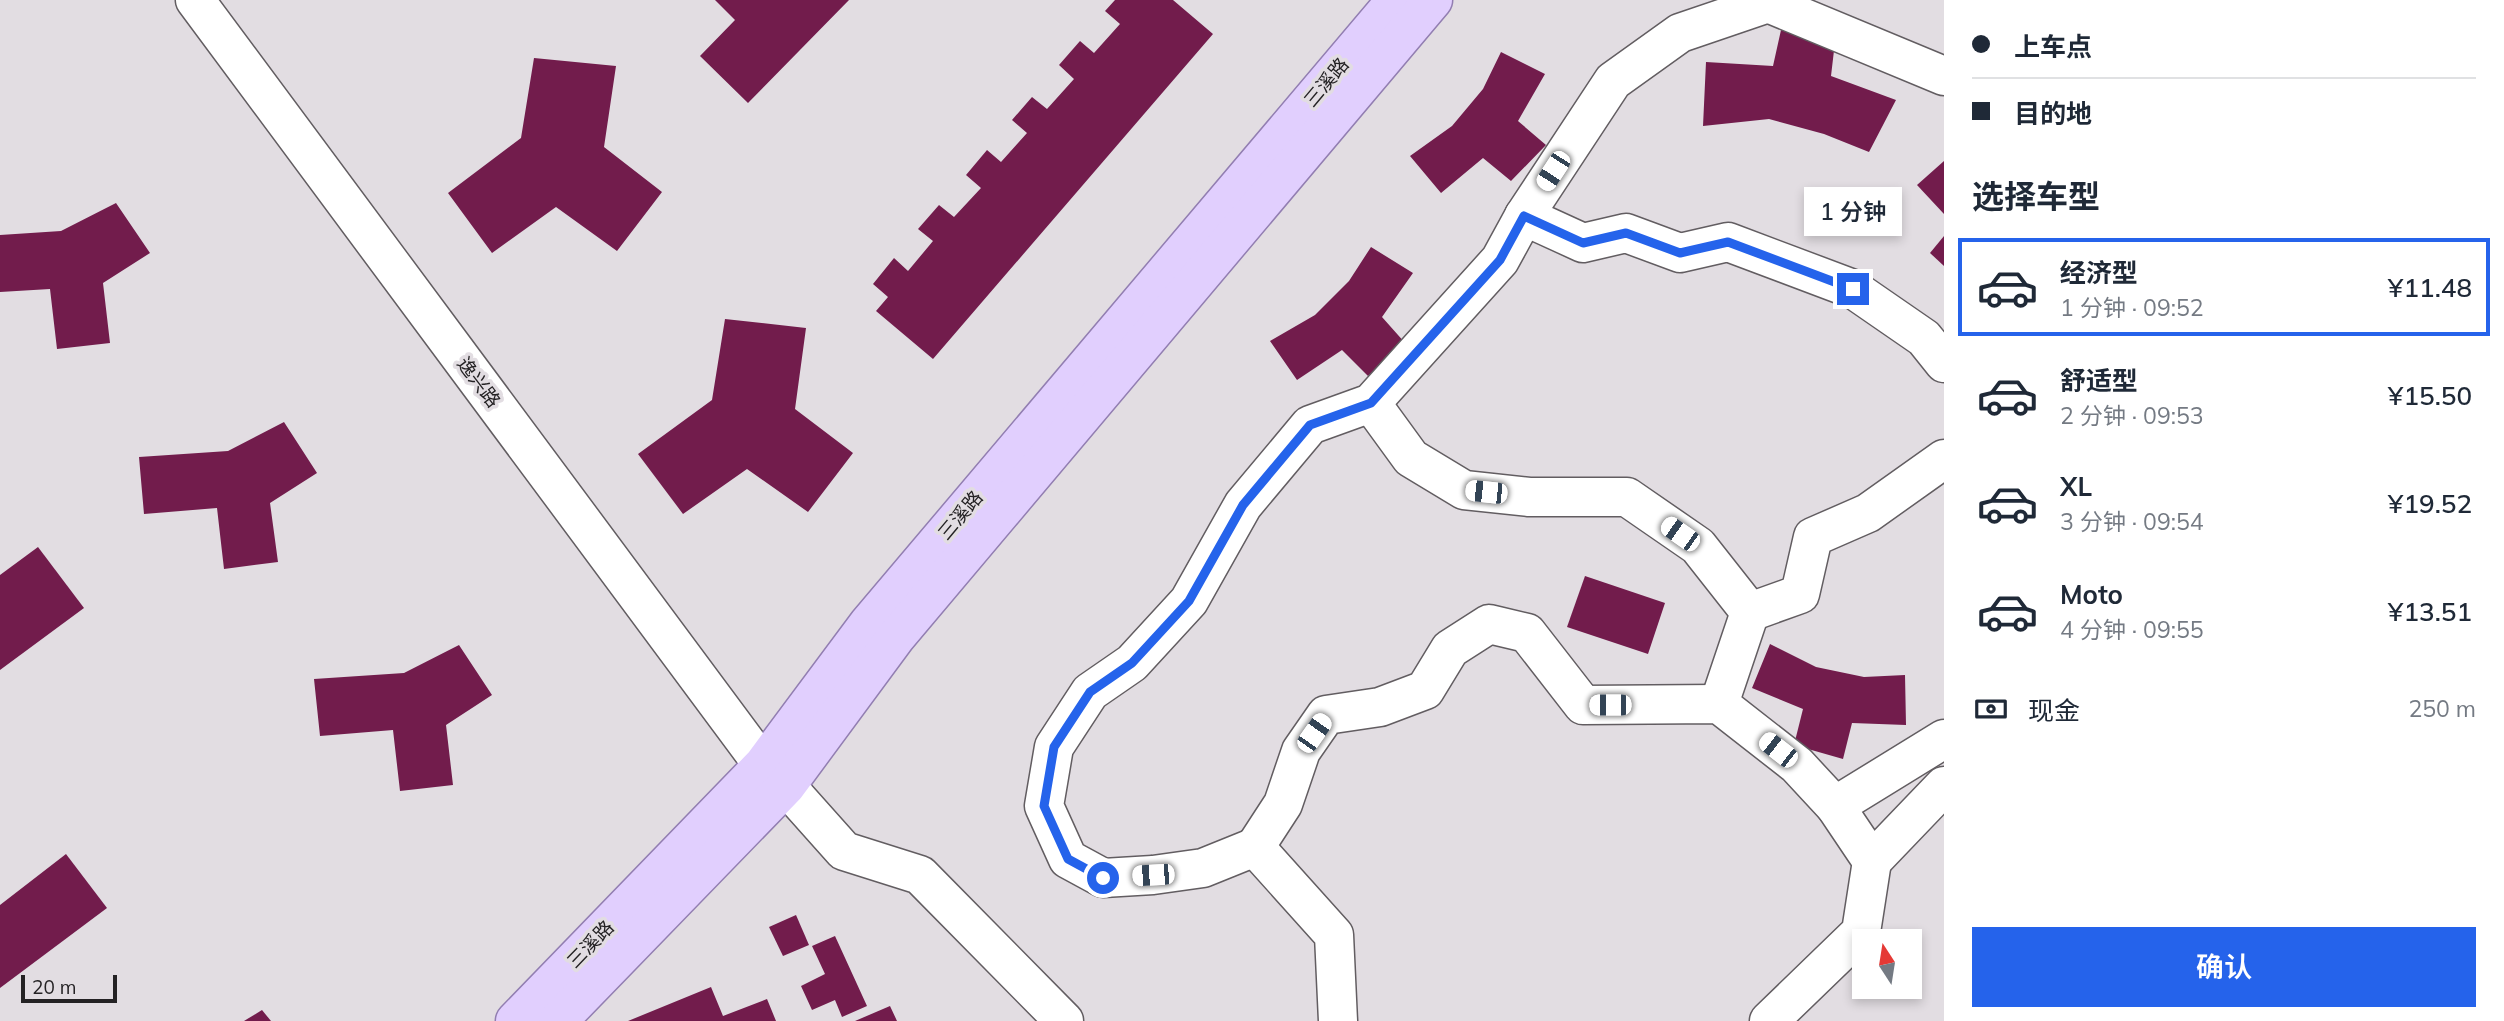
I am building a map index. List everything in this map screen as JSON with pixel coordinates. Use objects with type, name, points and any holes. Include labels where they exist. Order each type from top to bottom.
[{"type":"main road","name":"三溪路","points":[[774,776],[868,624],[1396,0]]},
{"type":"main road","name":"三溪路","points":[[540,1015],[774,776],[896,637],[1433,0]]},
{"type":"street","name":"逸兴路","points":[[195,0],[774,776],[844,850],[920,875],[1064,1021]]},
{"type":"street","points":[[1872,861],[1835,807],[1797,765],[1719,704],[1583,705],[1527,633],[1489,624],[1450,649],[1425,690],[1380,707],[1326,715],[1301,751],[1283,804],[1255,847],[1203,868],[1103,878],[1068,859],[1044,806],[1054,747],[1090,692],[1132,663],[1189,601],[1243,505],[1310,425],[1371,403],[1500,260],[1524,216],[1613,81],[1680,33],[1768,3],[1944,76]]},
{"type":"street","points":[[1524,216],[1583,243],[1626,233],[1680,253],[1728,242],[1853,289],[1924,338],[1944,363]]},
{"type":"street","points":[[1371,403],[1410,458],[1464,490],[1529,497],[1627,497],[1698,547],[1750,612]]},
{"type":"street","points":[[1750,612],[1800,594],[1813,537],[1868,513],[1944,459]]},
{"type":"street","points":[[1719,704],[1750,612]]},
{"type":"street","points":[[1835,807],[1944,739]]},
{"type":"street","points":[[1769,1021],[1861,932],[1872,861],[1944,786]]},
{"type":"street","points":[[1255,847],[1334,935],[1338,1021]]},
{"type":"building","points":[[715,0],[849,0],[748,103],[700,56],[735,20]]},
{"type":"building","points":[[1115,0],[1173,0],[1213,34],[933,359],[876,311],[888,297],[873,284],[894,258],[908,271],[933,241],[918,229],[939,205],[954,217],[981,188],[966,175],[987,150],[1001,162],[1027,133],[1012,120],[1032,97],[1047,109],[1074,79],[1059,65],[1080,41],[1094,53],[1120,24],[1105,11]]},
{"type":"building","points":[[1781,30],[1835,42],[1831,76],[1896,100],[1869,152],[1824,134],[1769,119],[1703,126],[1706,62],[1773,66]]},
{"type":"building","points":[[1501,52],[1545,74],[1518,121],[1546,145],[1511,181],[1483,158],[1441,193],[1410,156],[1452,126],[1483,89]]},
{"type":"building","points":[[534,58],[616,66],[604,147],[662,192],[617,251],[556,207],[492,253],[448,193],[521,138]]},
{"type":"building","points":[[1944,161],[1944,214],[1917,185]]},
{"type":"building","points":[[116,203],[150,253],[103,283],[110,343],[57,349],[50,289],[0,292],[0,235],[61,231]]},
{"type":"building","points":[[1944,236],[1944,266],[1930,253]]},
{"type":"building","points":[[1371,247],[1413,273],[1382,317],[1406,344],[1368,376],[1342,350],[1297,380],[1270,341],[1315,315],[1349,281]]},
{"type":"building","points":[[725,319],[806,328],[795,409],[853,453],[808,512],[747,469],[683,514],[638,454],[712,400]]},
{"type":"building","points":[[284,422],[317,473],[270,503],[278,562],[224,569],[217,508],[144,514],[139,457],[228,451]]},
{"type":"building","points":[[38,547],[84,608],[0,670],[0,575]]},
{"type":"building","points":[[1585,576],[1665,603],[1648,654],[1567,627]]},
{"type":"building","points":[[1770,644],[1816,667],[1864,677],[1905,675],[1906,725],[1852,723],[1843,759],[1794,745],[1803,709],[1752,688]]},
{"type":"building","points":[[459,645],[492,695],[446,725],[453,785],[400,791],[393,730],[320,736],[314,679],[404,673]]},
{"type":"building","points":[[66,854],[107,908],[0,988],[0,905]]},
{"type":"building","points":[[796,915],[809,945],[783,956],[769,927]]},
{"type":"building","points":[[835,936],[867,1006],[842,1017],[835,1000],[812,1010],[801,986],[825,974],[812,946]]},
{"type":"building","points":[[711,987],[723,1016],[767,999],[776,1021],[628,1021]]},
{"type":"building","points":[[890,1006],[897,1021],[855,1021]]},
{"type":"building","points":[[262,1010],[271,1021],[244,1021]]},
{"type":"route","points":[[1103,878],[1068,859],[1044,806],[1054,747],[1090,692],[1132,663],[1189,601],[1243,505],[1310,425],[1371,403],[1500,260],[1524,216],[1583,243],[1626,233],[1680,253],[1728,242],[1853,289]]}]
